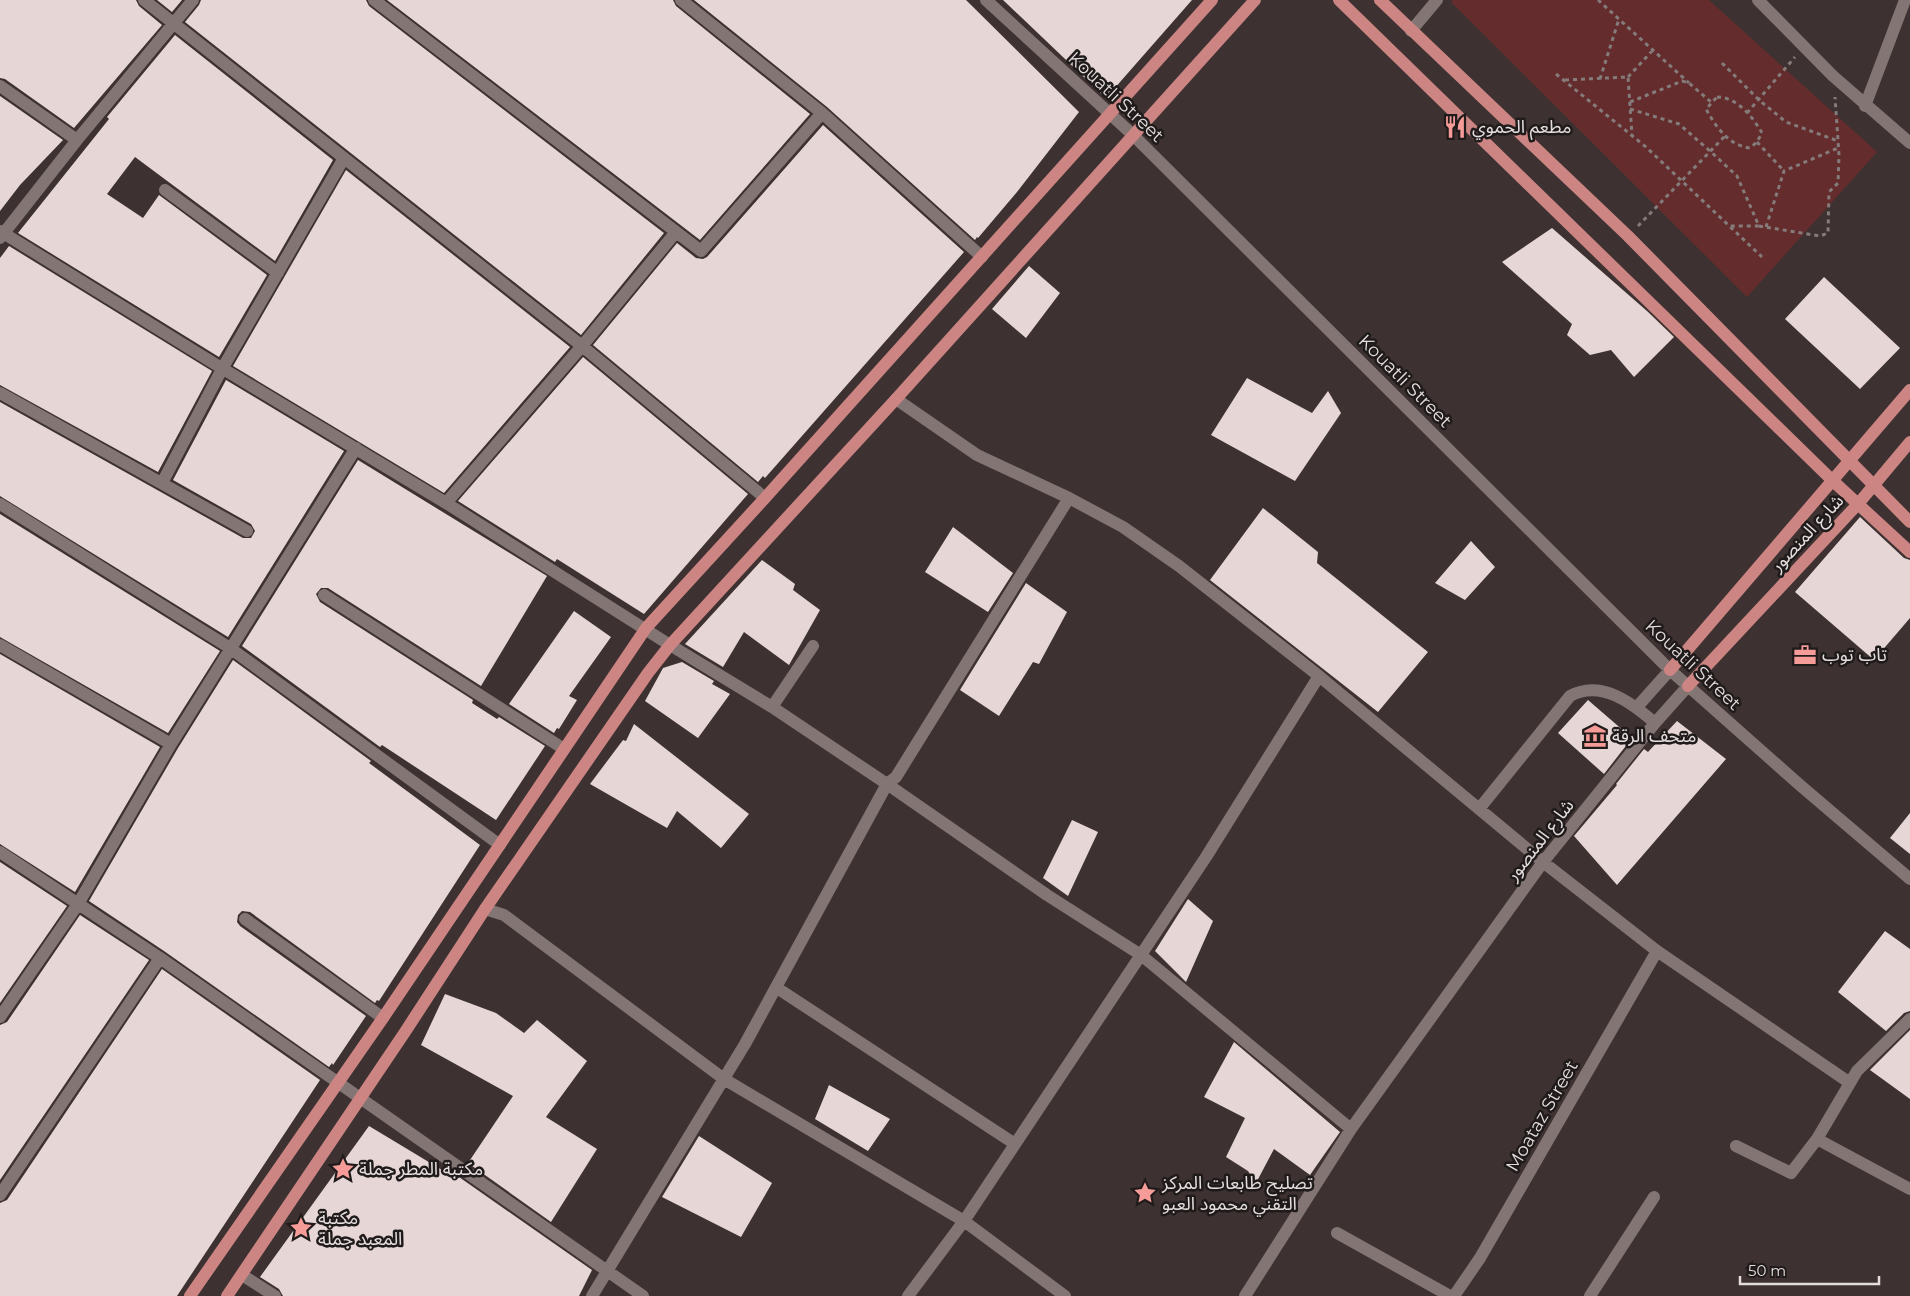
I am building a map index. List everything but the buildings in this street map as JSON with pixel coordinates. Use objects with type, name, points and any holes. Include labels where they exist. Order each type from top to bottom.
[{"type":"main road","points":[[190,1296],[384,1018],[646,628],[1212,0]]},
{"type":"main road","points":[[227,1296],[486,909],[648,673],[670,645],[896,399],[1255,0]]},
{"type":"main road","points":[[1339,0],[1833,481],[1910,552]]},
{"type":"main road","points":[[1380,0],[1628,236],[1910,522]]},
{"type":"main road","name":"شارع المنصور","points":[[1670,670],[1910,390]]},
{"type":"main road","name":"شارع المنصور","points":[[1688,686],[1858,504],[1910,442]]},
{"type":"street","points":[[144,0],[582,346],[765,498]]},
{"type":"street","points":[[193,0],[76,140],[1,234],[446,503],[646,628],[670,645],[772,707],[888,784],[1048,895],[1141,955],[1351,1129]]},
{"type":"street","points":[[374,0],[701,251],[822,113]]},
{"type":"street","points":[[681,0],[822,113],[982,257]]},
{"type":"street","points":[[1411,31],[1438,0]]},
{"type":"street","points":[[1758,0],[1865,106],[1910,142]]},
{"type":"street","points":[[1865,106],[1904,0]]},
{"type":"street","name":"Kouatli Street","points":[[988,1],[1132,135],[1670,670],[1910,879]]},
{"type":"street","points":[[0,86],[76,140]]},
{"type":"street","points":[[162,483],[222,369],[344,158]]},
{"type":"street","points":[[166,190],[278,273]]},
{"type":"street","points":[[446,503],[582,346],[676,232]]},
{"type":"street","points":[[0,393],[247,531]]},
{"type":"street","points":[[896,399],[977,455],[1069,498],[1123,527],[1179,566],[1319,676],[1543,862],[1657,951],[1850,1083]]},
{"type":"street","points":[[0,1017],[78,904],[171,744],[356,448]]},
{"type":"street","points":[[592,1296],[777,988],[888,784],[896,777],[1069,498]]},
{"type":"street","points":[[0,504],[230,648],[500,845]]},
{"type":"street","points":[[324,595],[564,749]]},
{"type":"street","points":[[0,645],[171,744]]},
{"type":"street","points":[[772,707],[813,646]]},
{"type":"street","name":"شارع المنصور","points":[[1637,707],[1670,670]]},
{"type":"street","points":[[908,1296],[964,1221],[1206,857],[1319,676]]},
{"type":"street","name":"شارع المنصور","points":[[1245,1296],[1351,1129],[1543,862],[1655,723],[1688,686]]},
{"type":"street","points":[[1479,809],[1570,696],[1586,689],[1602,690],[1637,707],[1655,723]]},
{"type":"street","points":[[0,852],[160,958],[340,1082],[643,1296]]},
{"type":"street","points":[[486,909],[504,915],[724,1079],[964,1221],[1065,1296]]},
{"type":"street","points":[[245,918],[384,1018]]},
{"type":"street","name":"Moataz Street","points":[[1452,1296],[1480,1258],[1657,951]]},
{"type":"street","points":[[0,1195],[160,958]]},
{"type":"street","points":[[777,988],[1015,1144]]},
{"type":"street","points":[[1736,1146],[1791,1173],[1817,1139],[1857,1071],[1910,1019]]},
{"type":"street","points":[[1817,1139],[1910,1189]]},
{"type":"street","points":[[1590,1296],[1654,1197]]},
{"type":"street","points":[[1337,1233],[1452,1296]]},
{"type":"street","points":[[242,1275],[275,1296]]},
{"type":"path","points":[[1598,0],[1711,102]]},
{"type":"path","points":[[1600,79],[1619,19]]},
{"type":"path","points":[[1747,113],[1804,46]]},
{"type":"path","points":[[1564,80],[1628,77],[1653,50]]},
{"type":"path","points":[[1722,63],[1759,100],[1786,122],[1838,141]]},
{"type":"path","points":[[1556,74],[1632,136],[1762,257]]},
{"type":"path","points":[[1728,226],[1766,226],[1820,236],[1828,233],[1829,192],[1838,183],[1840,154],[1833,76]]},
{"type":"path","points":[[1628,77],[1632,136]]},
{"type":"path","points":[[1630,102],[1682,81],[1689,83]]},
{"type":"path","points":[[1717,97],[1726,97],[1747,113],[1762,133],[1757,142],[1750,148],[1740,147],[1725,136],[1714,124],[1706,109],[1717,97]]},
{"type":"path","points":[[1630,109],[1679,124],[1710,151],[1737,176],[1759,226]]},
{"type":"path","points":[[1628,236],[1725,136]]},
{"type":"path","points":[[1757,142],[1784,171]]},
{"type":"path","points":[[1766,226],[1784,171],[1838,148]]},
{"type":"shaded area","points":[[1453,0],[1709,0],[1877,152],[1747,297],[1451,2]]},
{"type":"place","name":"مطعم الحموي","points":[[1455,127]]},
{"type":"place","name":"تاب توب","points":[[1805,655]]},
{"type":"place","name":"متحف الرقة","points":[[1595,736]]},
{"type":"place","name":"مكتبة المطر جملة","points":[[343,1169]]},
{"type":"place","name":"تصليح طابعات المركز التقني محمود العبو","points":[[1145,1193]]},
{"type":"place","name":"مكتبة المعبد جملة","points":[[301,1228]]}]
